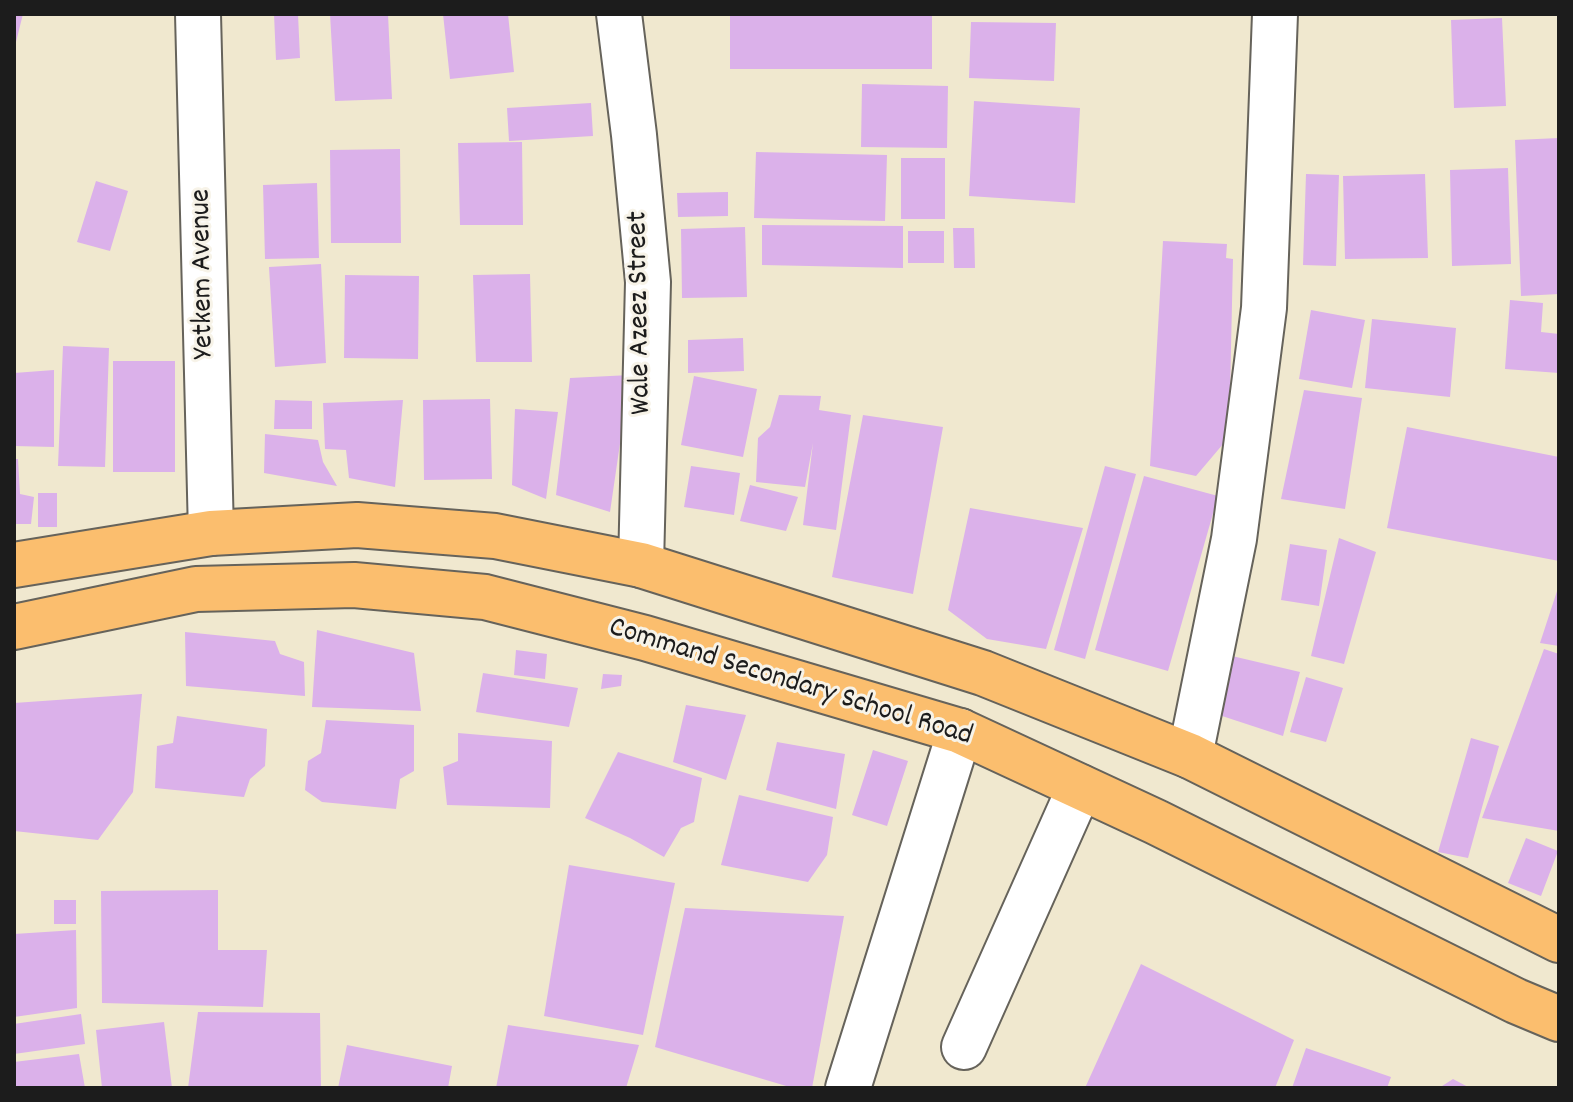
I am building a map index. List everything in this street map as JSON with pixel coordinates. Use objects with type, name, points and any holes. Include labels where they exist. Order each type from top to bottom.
[{"type":"main road","points":[[14,565],[211,533],[357,525],[495,536],[641,565],[983,673],[1190,756],[1559,940]]},
{"type":"main road","name":"Command Secondary School Road","points":[[14,627],[196,589],[354,585],[485,597],[645,638],[960,731],[1559,1019]]},
{"type":"street","name":"Yetkem Avenue","points":[[198,14],[211,533]]},
{"type":"street","name":"Wale Azeez Street","points":[[619,14],[648,282],[641,565]]},
{"type":"street","points":[[1190,756],[1234,539],[1264,308],[1275,14]]},
{"type":"street","points":[[848,1088],[960,731]]},
{"type":"street","points":[[964,1047],[1080,787]]},
{"type":"building","points":[[14,14],[23,14],[15,46],[14,46]]},
{"type":"building","points":[[274,14],[298,14],[300,58],[276,60]]},
{"type":"building","points":[[330,14],[388,14],[392,99],[335,101]]},
{"type":"building","points":[[443,14],[508,14],[514,72],[450,79]]},
{"type":"building","points":[[730,14],[932,14],[932,69],[730,69]]},
{"type":"building","points":[[1502,18],[1506,106],[1454,108],[1451,20]]},
{"type":"building","points":[[971,22],[1056,23],[1054,81],[969,78]]},
{"type":"building","points":[[862,84],[948,86],[947,148],[861,147]]},
{"type":"building","points":[[974,101],[1080,108],[1075,203],[969,196]]},
{"type":"building","points":[[591,103],[593,136],[509,141],[507,108]]},
{"type":"building","points":[[1559,138],[1559,294],[1521,296],[1515,140]]},
{"type":"building","points":[[522,142],[523,225],[460,225],[458,143]]},
{"type":"building","points":[[400,149],[401,243],[331,243],[330,150]]},
{"type":"building","points":[[756,152],[887,155],[885,221],[754,218]]},
{"type":"building","points":[[901,158],[945,158],[945,219],[901,219]]},
{"type":"building","points":[[1508,168],[1511,264],[1452,266],[1450,170]]},
{"type":"building","points":[[1306,174],[1339,175],[1336,266],[1303,265]]},
{"type":"building","points":[[1425,174],[1428,258],[1345,259],[1343,176]]},
{"type":"building","points":[[96,181],[128,191],[110,251],[77,242]]},
{"type":"building","points":[[317,183],[319,258],[265,259],[263,185]]},
{"type":"building","points":[[728,192],[728,216],[678,217],[677,193]]},
{"type":"building","points":[[762,225],[903,226],[903,268],[762,265]]},
{"type":"building","points":[[745,227],[747,297],[682,298],[681,229]]},
{"type":"building","points":[[953,228],[974,228],[975,268],[954,268]]},
{"type":"building","points":[[908,231],[944,231],[944,263],[908,263]]},
{"type":"building","points":[[1163,241],[1227,244],[1226,258],[1233,259],[1229,437],[1196,476],[1150,466]]},
{"type":"building","points":[[321,264],[326,363],[275,367],[269,267]]},
{"type":"building","points":[[530,274],[532,362],[476,362],[473,275]]},
{"type":"building","points":[[345,275],[419,276],[418,359],[344,358]]},
{"type":"building","points":[[1510,300],[1543,303],[1541,332],[1559,334],[1559,373],[1505,369]]},
{"type":"building","points":[[1311,310],[1365,320],[1352,388],[1299,379]]},
{"type":"building","points":[[1372,319],[1456,328],[1450,397],[1365,388]]},
{"type":"building","points":[[743,338],[744,371],[688,373],[688,340]]},
{"type":"building","points":[[63,346],[109,348],[105,467],[58,466]]},
{"type":"building","points":[[113,361],[175,361],[175,472],[113,472]]},
{"type":"building","points":[[54,370],[54,447],[14,446],[14,373]]},
{"type":"building","points":[[630,375],[610,512],[556,495],[570,378]]},
{"type":"building","points":[[694,376],[757,389],[743,457],[681,445]]},
{"type":"building","points":[[1304,390],[1362,398],[1345,509],[1281,499]]},
{"type":"building","points":[[779,395],[821,396],[819,410],[851,415],[836,530],[803,525],[813,443],[805,487],[756,482],[758,438],[770,427]]},
{"type":"building","points":[[490,399],[492,479],[424,480],[423,400]]},
{"type":"building","points":[[275,400],[312,401],[312,429],[274,429]]},
{"type":"building","points":[[403,400],[395,487],[349,478],[346,450],[325,449],[323,403]]},
{"type":"building","points":[[515,409],[558,412],[546,499],[512,485]]},
{"type":"building","points":[[863,415],[943,427],[913,594],[832,577]]},
{"type":"building","points":[[1407,427],[1559,457],[1559,561],[1387,528]]},
{"type":"building","points":[[265,434],[318,440],[323,462],[337,486],[264,473]]},
{"type":"building","points":[[14,459],[18,459],[20,494],[34,497],[31,524],[14,524]]},
{"type":"building","points":[[691,466],[740,473],[734,515],[684,507]]},
{"type":"building","points":[[1105,466],[1136,474],[1085,659],[1054,650]]},
{"type":"building","points":[[1144,476],[1218,496],[1168,671],[1095,650]]},
{"type":"building","points":[[750,485],[798,497],[786,531],[740,521]]},
{"type":"building","points":[[38,493],[57,493],[57,527],[38,527]]},
{"type":"building","points":[[970,508],[1083,528],[1046,649],[987,639],[948,610]]},
{"type":"building","points":[[1339,538],[1376,552],[1344,664],[1311,656]]},
{"type":"building","points":[[1290,544],[1327,550],[1319,606],[1281,600]]},
{"type":"building","points":[[1558,588],[1559,646],[1540,643]]},
{"type":"building","points":[[317,630],[414,653],[421,711],[312,707]]},
{"type":"building","points":[[185,632],[275,641],[280,654],[304,662],[305,696],[186,686]]},
{"type":"building","points":[[1544,649],[1559,654],[1559,831],[1482,818]]},
{"type":"building","points":[[516,650],[547,654],[545,679],[514,675]]},
{"type":"building","points":[[1232,656],[1300,672],[1283,736],[1216,714]]},
{"type":"building","points":[[483,673],[578,688],[569,727],[476,712]]},
{"type":"building","points":[[603,674],[622,675],[621,686],[601,689]]},
{"type":"building","points":[[1306,677],[1343,688],[1326,742],[1290,732]]},
{"type":"building","points":[[142,694],[133,792],[98,840],[14,831],[14,703]]},
{"type":"building","points":[[686,705],[746,715],[726,780],[673,762]]},
{"type":"building","points":[[177,716],[267,729],[265,766],[250,779],[244,797],[155,788],[157,746],[173,743]]},
{"type":"building","points":[[326,720],[414,725],[414,771],[400,779],[396,809],[322,802],[305,790],[308,761],[321,753]]},
{"type":"building","points":[[458,733],[552,741],[550,808],[447,805],[443,767],[458,761]]},
{"type":"building","points":[[1471,738],[1499,746],[1468,858],[1438,852]]},
{"type":"building","points":[[777,742],[845,754],[836,809],[766,790]]},
{"type":"building","points":[[873,750],[908,761],[887,826],[852,815]]},
{"type":"building","points":[[618,752],[702,778],[694,822],[681,828],[664,857],[585,818]]},
{"type":"building","points":[[739,795],[833,817],[827,855],[808,882],[721,865]]},
{"type":"building","points":[[1526,838],[1558,851],[1541,896],[1508,883]]},
{"type":"building","points":[[569,865],[675,883],[643,1035],[544,1016]]},
{"type":"building","points":[[218,890],[218,950],[267,950],[263,1007],[102,1003],[101,891]]},
{"type":"building","points":[[54,900],[76,900],[76,924],[54,924]]},
{"type":"building","points":[[685,908],[844,916],[812,1088],[793,1088],[655,1047]]},
{"type":"building","points":[[76,930],[77,1008],[14,1017],[14,934]]},
{"type":"building","points":[[1141,964],[1294,1040],[1275,1088],[1085,1088]]},
{"type":"building","points":[[198,1012],[320,1013],[321,1088],[188,1088]]},
{"type":"building","points":[[81,1014],[85,1044],[14,1054],[14,1024]]},
{"type":"building","points":[[164,1022],[172,1088],[102,1088],[96,1030]]},
{"type":"building","points":[[508,1025],[639,1045],[626,1088],[496,1088]]},
{"type":"building","points":[[347,1045],[452,1066],[448,1088],[338,1088]]},
{"type":"building","points":[[1306,1048],[1391,1077],[1387,1088],[1292,1088]]},
{"type":"building","points":[[79,1054],[85,1088],[14,1088],[14,1062]]},
{"type":"building","points":[[1453,1079],[1470,1088],[1439,1088]]}]
